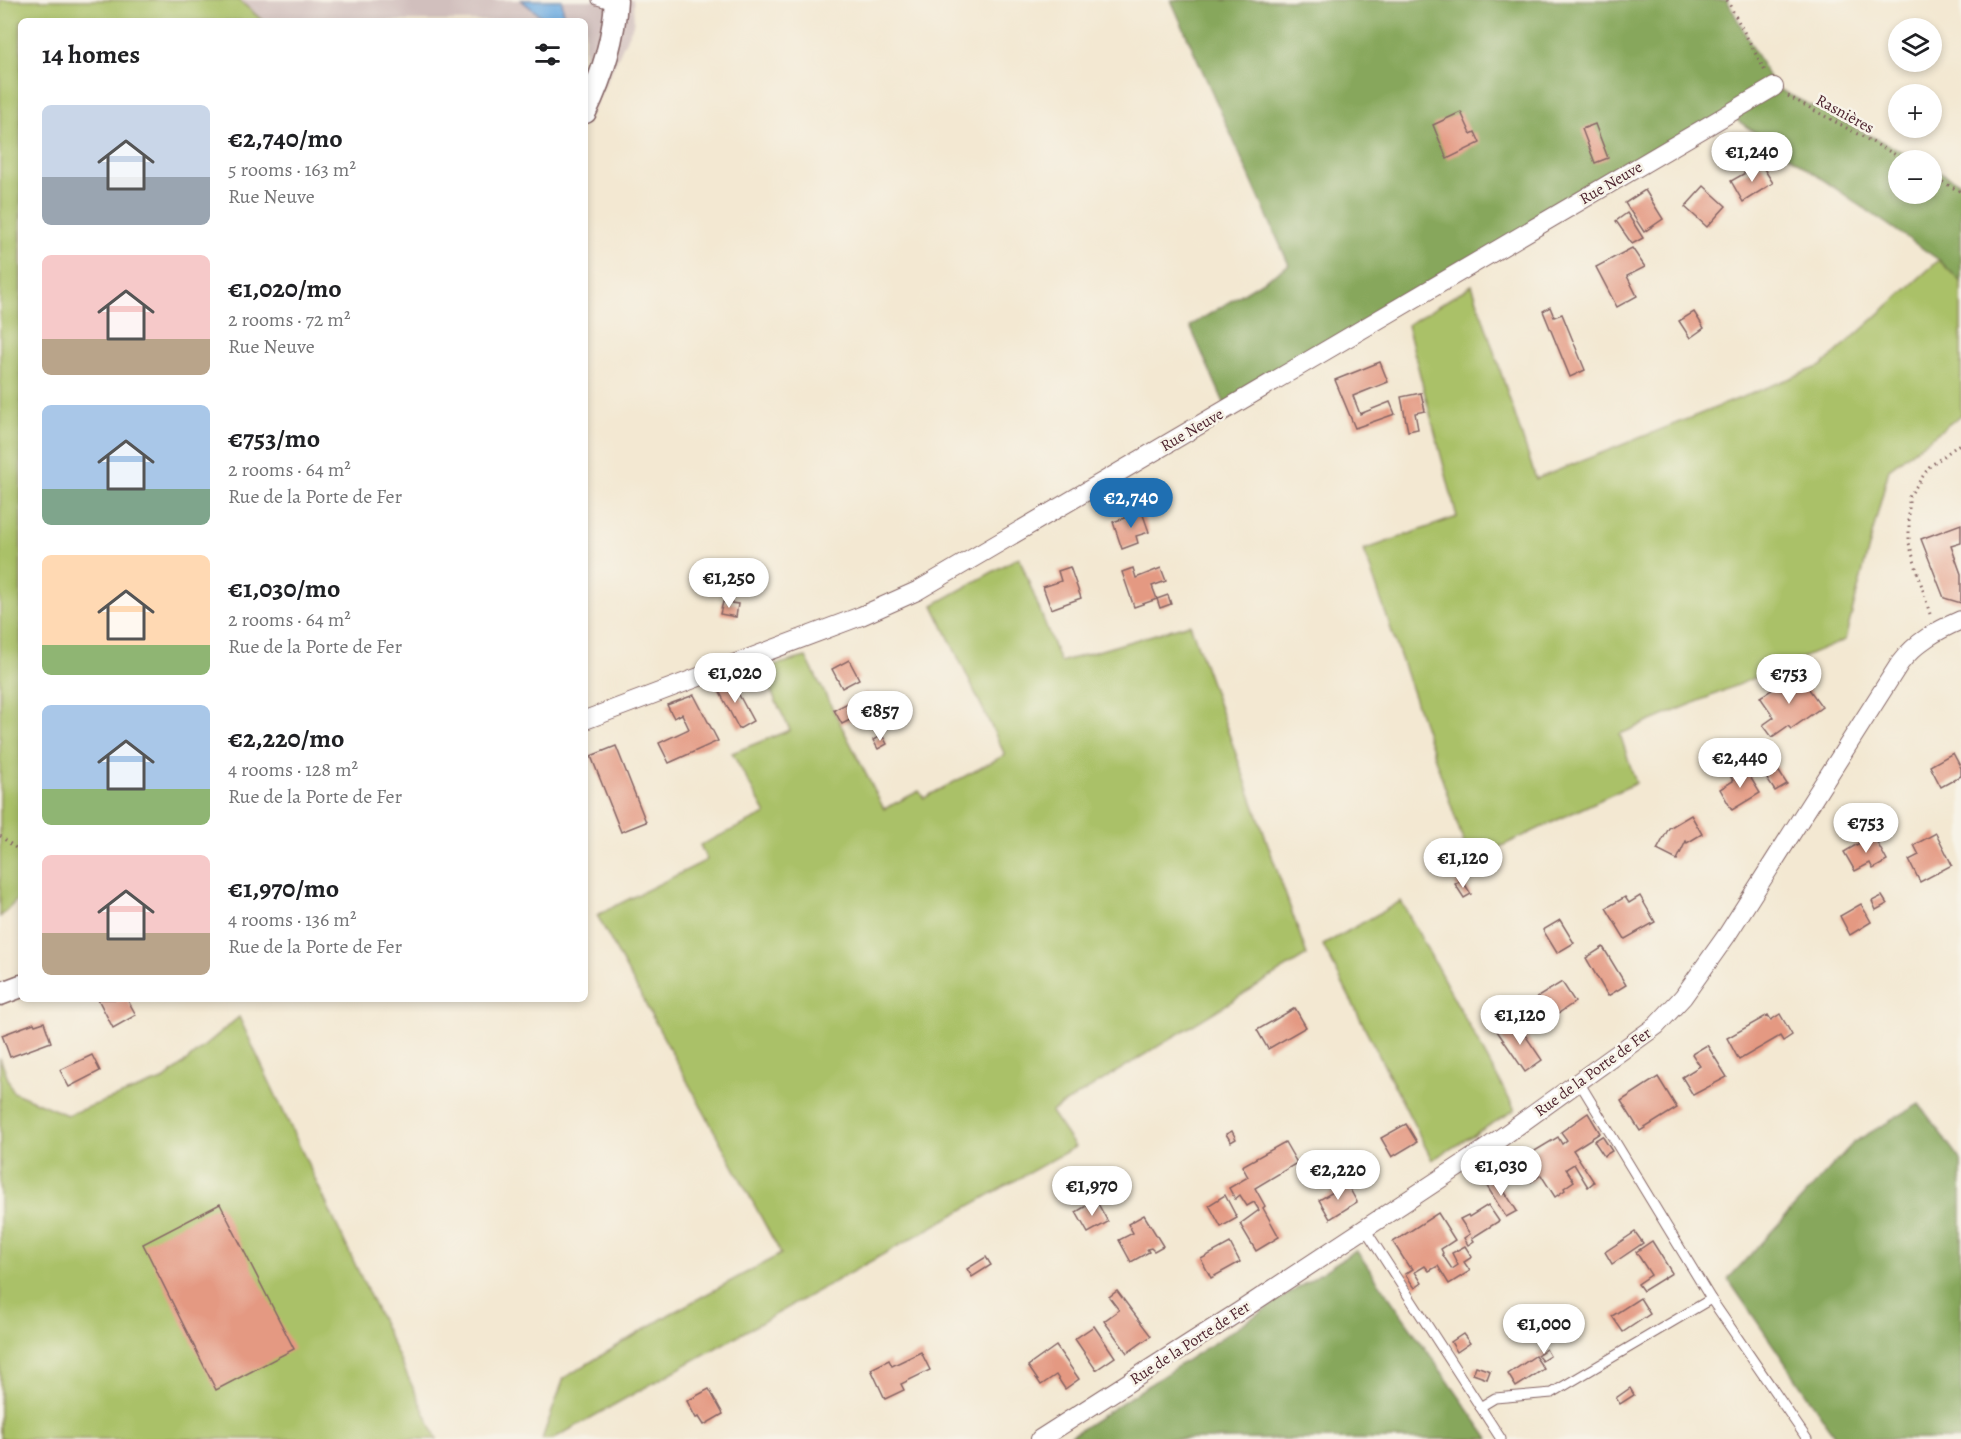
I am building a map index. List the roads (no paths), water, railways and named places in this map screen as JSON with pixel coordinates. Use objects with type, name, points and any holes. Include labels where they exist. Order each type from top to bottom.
[{"type":"street","points":[[588,105],[608,52],[610,2]]},
{"type":"street","name":"Rue Neuve","points":[[588,719],[861,616],[917,591],[1774,87]]},
{"type":"street","name":"Rue de la Porte de Fer","points":[[1040,1439],[1484,1150],[1643,1037],[1666,1017],[1679,1003],[1727,935],[1900,663],[1915,645],[1935,631],[1961,620]]},
{"type":"street","points":[[0,994],[18,987]]},
{"type":"lane","points":[[1579,1082],[1711,1299],[1807,1439]]},
{"type":"lane","points":[[1365,1229],[1501,1439]]},
{"type":"lane","points":[[1480,1407],[1495,1398],[1552,1393],[1711,1299]]},
{"type":"water","points":[[521,0],[562,0],[564,18],[543,18]]}]
